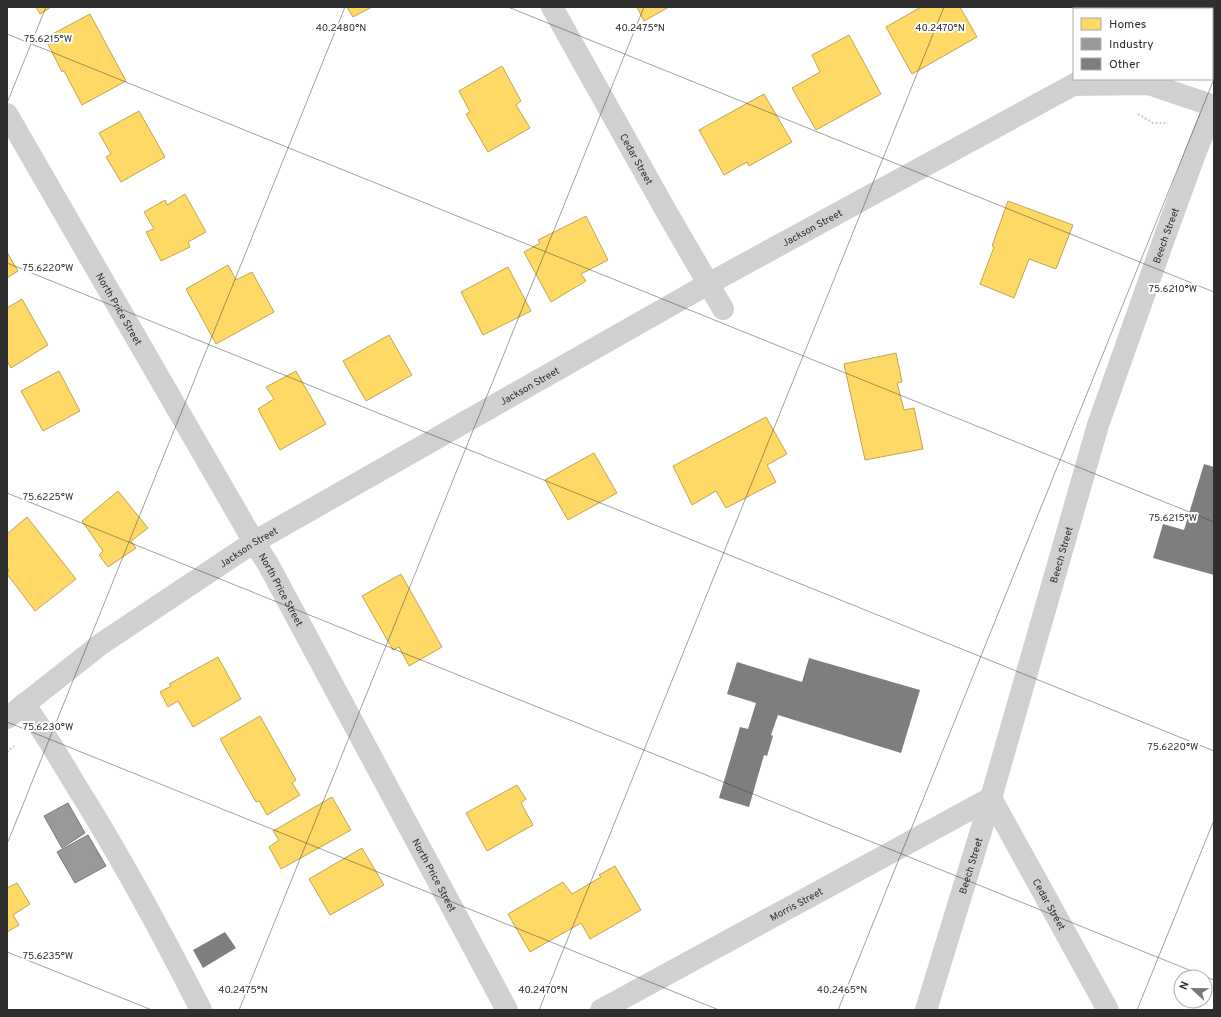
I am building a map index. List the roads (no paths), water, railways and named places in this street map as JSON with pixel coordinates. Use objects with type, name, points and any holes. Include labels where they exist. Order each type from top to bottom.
[{"type":"street","name":"Cedar Street","points":[[552,7],[723,309]]},
{"type":"street","name":"Jackson Street","points":[[7,718],[102,644],[254,542],[708,284],[1078,82],[1149,84],[1211,113]]},
{"type":"street","name":"Beech Street","points":[[926,1010],[990,798],[1098,425],[1165,236],[1211,113]]},
{"type":"street","name":"North Price Street","points":[[7,114],[268,564],[507,1010]]},
{"type":"street","points":[[24,704],[40,726],[107,835],[174,957],[201,1010]]},
{"type":"street","name":"Cedar Street","points":[[990,798],[1108,1010]]},
{"type":"street","name":"Morris Street","points":[[601,1010],[990,798]]}]
